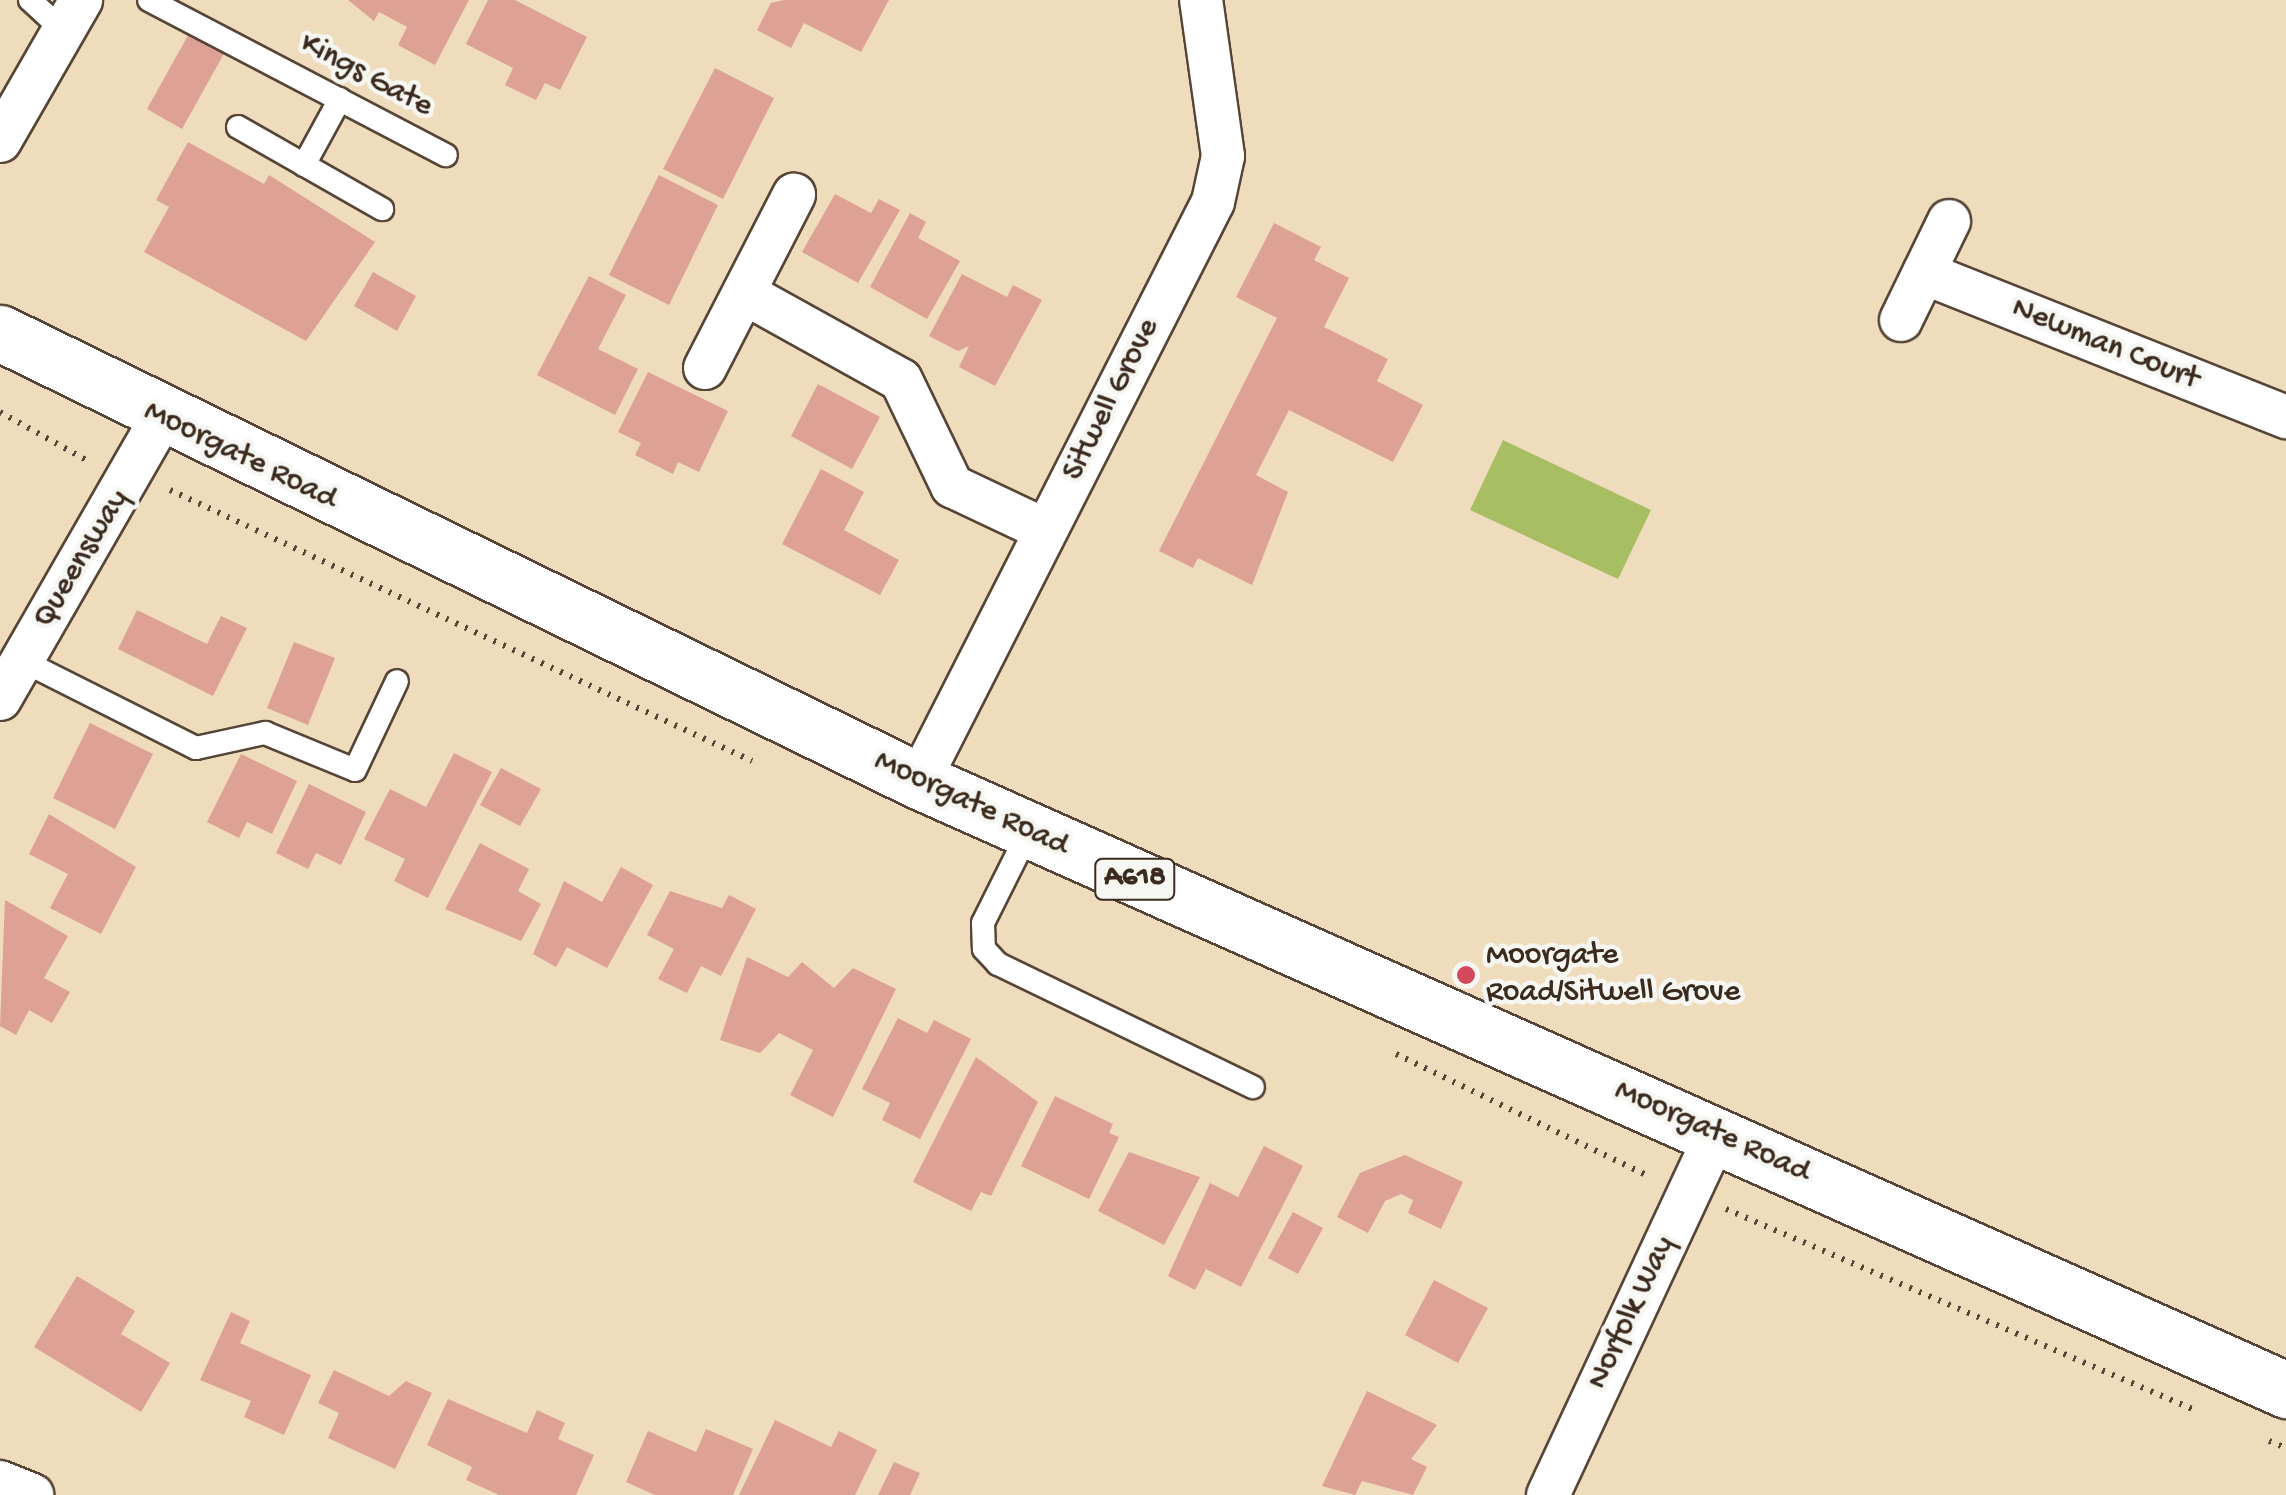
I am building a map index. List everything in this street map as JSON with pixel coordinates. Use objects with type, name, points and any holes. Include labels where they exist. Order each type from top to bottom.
[{"type":"main road","name":"Moorgate Road","points":[[0,334],[160,419],[919,781],[1717,1132],[2286,1390]]},
{"type":"street","name":"Sitwell Grove","points":[[919,781],[1213,202],[1223,156],[1202,0]]},
{"type":"street","points":[[0,141],[72,16]]},
{"type":"street","points":[[705,368],[794,195]]},
{"type":"street","points":[[1901,320],[1949,221]]},
{"type":"street","name":"Newman Court","points":[[1924,273],[2286,416]]},
{"type":"street","points":[[744,292],[902,380],[952,486],[1044,530]]},
{"type":"street","name":"Queensway","points":[[0,699],[160,419]]},
{"type":"street","name":"Norfolk Way","points":[[1548,1495],[1717,1132]]},
{"type":"street","points":[[0,1482],[32,1495]]},
{"type":"lane","points":[[30,0],[72,16]]},
{"type":"lane","name":"Kings Gate","points":[[150,0],[446,155]]},
{"type":"lane","points":[[304,165],[340,100]]},
{"type":"lane","points":[[238,127],[382,209]]},
{"type":"lane","points":[[22,660],[196,748],[265,733],[355,770],[398,681]]},
{"type":"lane","points":[[1029,831],[983,923],[984,949],[998,964],[1253,1087]]},
{"type":"green space","points":[[1503,440],[1651,510],[1618,579],[1470,510]]},
{"type":"building","points":[[348,0],[469,0],[435,65],[398,45],[407,27],[379,12],[374,21]]},
{"type":"building","points":[[488,0],[515,0],[587,37],[560,90],[545,83],[536,100],[505,85],[513,68],[466,44]]},
{"type":"building","points":[[889,0],[861,52],[804,23],[791,48],[757,30],[771,3]]},
{"type":"building","points":[[191,30],[226,50],[182,129],[147,109]]},
{"type":"building","points":[[715,68],[774,98],[723,199],[663,169]]},
{"type":"building","points":[[188,142],[264,184],[269,175],[375,242],[306,341],[144,252],[169,207],[156,200]]},
{"type":"building","points":[[659,175],[718,205],[669,305],[609,275]]},
{"type":"building","points":[[835,194],[871,213],[879,199],[900,210],[858,283],[802,252]]},
{"type":"building","points":[[910,213],[926,222],[918,238],[960,261],[927,319],[870,287]]},
{"type":"building","points":[[1274,223],[1321,247],[1314,260],[1349,278],[1324,327],[1388,359],[1377,381],[1423,405],[1393,462],[1289,410],[1256,475],[1288,492],[1252,585],[1198,558],[1193,568],[1159,551],[1277,318],[1236,297]]},
{"type":"building","points":[[373,272],[416,296],[397,331],[354,306]]},
{"type":"building","points":[[962,274],[1007,297],[1013,285],[1042,300],[995,386],[959,367],[969,346],[958,351],[929,336]]},
{"type":"building","points":[[589,276],[626,295],[598,349],[638,369],[615,415],[537,375]]},
{"type":"building","points":[[648,372],[728,411],[699,472],[678,462],[673,474],[635,455],[641,443],[618,432]]},
{"type":"building","points":[[818,384],[880,417],[852,469],[791,436]]},
{"type":"building","points":[[821,469],[864,492],[844,530],[899,560],[880,595],[782,544]]},
{"type":"building","points":[[137,610],[207,644],[221,616],[247,628],[213,696],[118,649]]},
{"type":"building","points":[[294,642],[335,658],[308,725],[267,708]]},
{"type":"building","points":[[90,723],[153,754],[115,829],[53,798]]},
{"type":"building","points":[[454,753],[492,772],[428,898],[394,881],[405,859],[364,839],[390,789],[426,807]]},
{"type":"building","points":[[241,754],[297,781],[272,834],[247,822],[239,838],[207,822]]},
{"type":"building","points":[[501,768],[541,789],[520,826],[480,805]]},
{"type":"building","points":[[309,784],[366,812],[341,865],[316,853],[308,869],[276,853]]},
{"type":"building","points":[[49,814],[136,867],[101,934],[50,908],[68,874],[29,854]]},
{"type":"building","points":[[480,843],[529,869],[518,891],[541,904],[521,941],[445,909]]},
{"type":"building","points":[[621,867],[653,885],[607,968],[567,947],[556,967],[533,954],[564,881],[602,902]]},
{"type":"building","points":[[670,891],[722,908],[729,895],[756,909],[721,976],[701,966],[687,993],[658,979],[674,949],[647,935]]},
{"type":"building","points":[[5,900],[68,936],[44,978],[70,992],[52,1023],[29,1010],[16,1035],[0,1026]]},
{"type":"building","points":[[747,957],[788,977],[802,962],[834,988],[853,968],[896,989],[833,1117],[790,1095],[813,1050],[779,1033],[760,1053],[720,1040]]},
{"type":"building","points":[[898,1018],[927,1033],[934,1020],[971,1039],[920,1139],[882,1120],[890,1103],[862,1089]]},
{"type":"building","points":[[976,1057],[1038,1102],[991,1196],[981,1192],[971,1211],[913,1182]]},
{"type":"building","points":[[1055,1096],[1113,1124],[1109,1133],[1119,1137],[1089,1199],[1021,1166]]},
{"type":"building","points":[[1264,1146],[1303,1166],[1241,1287],[1206,1269],[1195,1290],[1168,1276],[1210,1183],[1238,1197]]},
{"type":"building","points":[[1129,1152],[1200,1177],[1164,1245],[1098,1211]]},
{"type":"building","points":[[1405,1155],[1463,1182],[1441,1229],[1408,1213],[1413,1200],[1401,1194],[1385,1201],[1368,1233],[1337,1217],[1360,1173]]},
{"type":"building","points":[[1293,1212],[1323,1228],[1298,1274],[1268,1258]]},
{"type":"building","points":[[77,1276],[135,1311],[121,1334],[170,1363],[141,1412],[34,1347]]},
{"type":"building","points":[[1434,1280],[1488,1308],[1458,1363],[1405,1335]]},
{"type":"building","points":[[231,1312],[250,1321],[240,1343],[311,1375],[284,1435],[244,1417],[251,1401],[200,1380]]},
{"type":"building","points":[[334,1370],[389,1396],[406,1381],[432,1393],[395,1469],[328,1438],[339,1413],[318,1403]]},
{"type":"building","points":[[1367,1391],[1437,1425],[1411,1459],[1427,1467],[1413,1495],[1362,1481],[1355,1495],[1322,1486]]},
{"type":"building","points":[[448,1399],[527,1433],[537,1410],[565,1423],[558,1439],[594,1455],[576,1495],[499,1495],[466,1480],[472,1467],[427,1445]]},
{"type":"building","points":[[775,1420],[831,1447],[839,1431],[877,1450],[855,1495],[739,1495]]},
{"type":"building","points":[[706,1429],[753,1449],[733,1495],[655,1495],[626,1482],[648,1431],[696,1452]]},
{"type":"building","points":[[894,1462],[920,1473],[910,1495],[878,1495]]},
{"type":"place","name":"Moorgate Road/Sitwell Grove","points":[[1466,975]]}]
